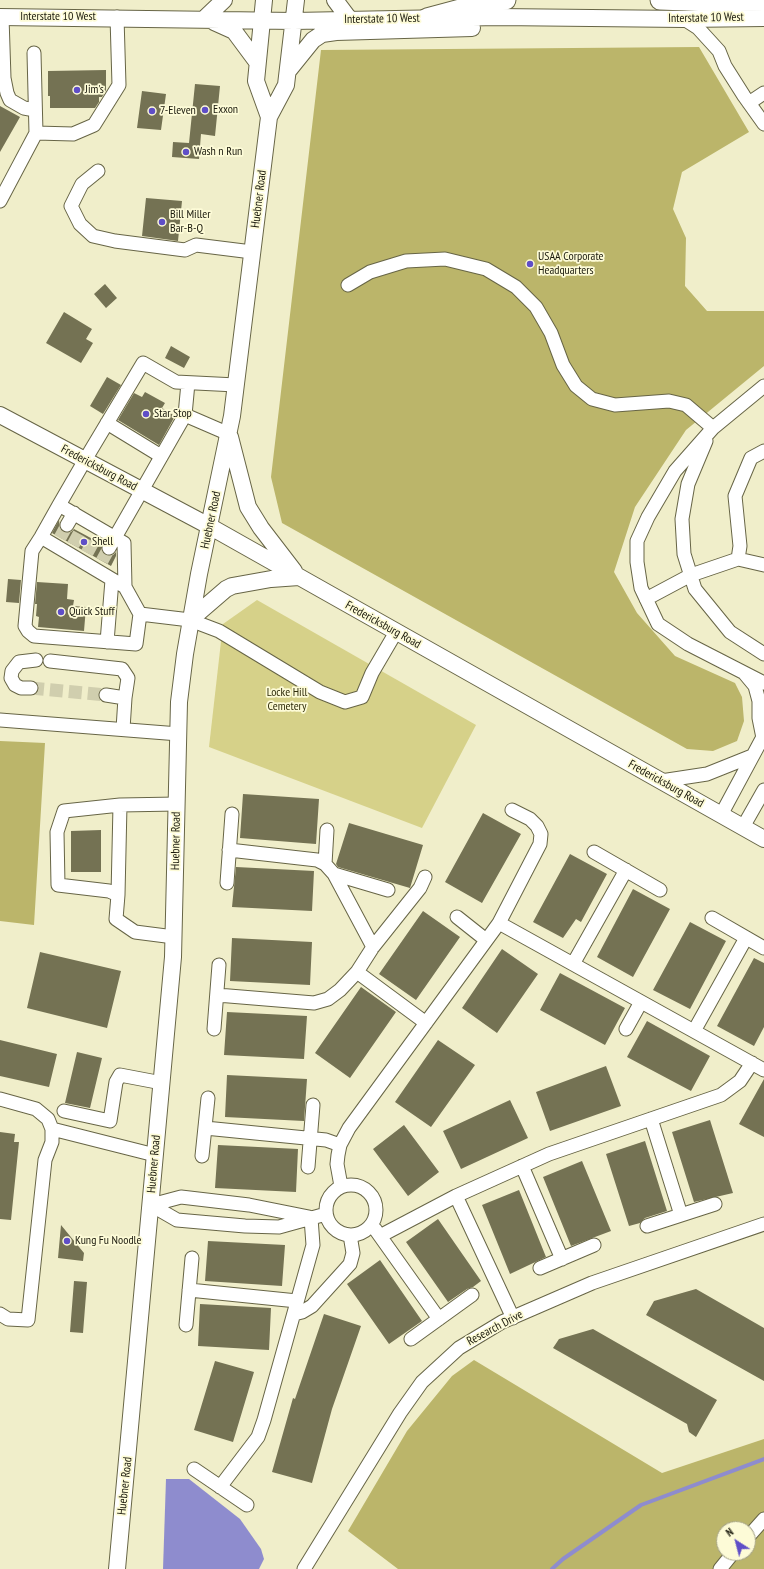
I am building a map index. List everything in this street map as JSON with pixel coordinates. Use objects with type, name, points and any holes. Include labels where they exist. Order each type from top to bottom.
[{"type":"highway","points":[[426,18],[486,2],[506,0]]},
{"type":"highway","points":[[660,0],[712,2],[764,1]]},
{"type":"main road","points":[[224,0],[205,18],[234,31],[257,62]]},
{"type":"main road","name":"Huebner Road","points":[[264,0],[256,81],[269,117]]},
{"type":"main road","name":"Huebner Road","points":[[117,1569],[174,937],[179,702],[190,620],[229,434],[269,117],[286,85],[296,0]]},
{"type":"main road","points":[[336,0],[350,20]]},
{"type":"main road","name":"Interstate 10 West","points":[[1,17],[205,18],[294,21],[498,17],[684,19],[764,18]]},
{"type":"main road","points":[[287,72],[313,40],[322,34],[336,32],[472,28],[498,17]]},
{"type":"main road","name":"Fredericksburg Road","points":[[0,415],[209,526],[764,839]]},
{"type":"main road","points":[[229,434],[248,507],[261,528],[299,577]]},
{"type":"main road","points":[[190,620],[226,589],[232,586],[271,579],[299,577]]},
{"type":"street","points":[[1,17],[4,78],[7,93],[10,100],[24,108],[36,110]]},
{"type":"street","points":[[36,133],[73,134],[94,125],[119,85],[117,17]]},
{"type":"street","points":[[684,19],[698,28],[719,51],[725,66],[764,124]]},
{"type":"street","points":[[0,200],[36,133],[34,53]]},
{"type":"street","points":[[749,103],[764,93]]},
{"type":"street","points":[[98,171],[82,184],[71,206],[80,224],[93,236],[115,241],[185,250],[196,245],[252,252]]},
{"type":"street","points":[[348,285],[370,272],[406,261],[445,259],[486,269],[516,287],[536,307],[551,333],[563,365],[576,386],[592,399],[615,405],[669,401],[686,405],[714,428]]},
{"type":"street","points":[[59,504],[74,513],[83,526],[112,543],[124,543],[125,587],[140,614],[136,644],[34,636],[28,631],[25,626],[32,550],[41,537],[59,504],[142,362],[176,382],[236,385]]},
{"type":"street","points":[[112,543],[185,415],[188,383]]},
{"type":"street","points":[[764,386],[714,428],[675,471],[648,517],[637,541],[637,562],[641,588],[658,624],[688,644],[764,683]]},
{"type":"street","points":[[185,415],[229,434]]},
{"type":"street","points":[[107,423],[161,456]]},
{"type":"street","points":[[714,428],[688,484],[682,519],[684,554],[695,589],[730,632],[764,654]]},
{"type":"street","points":[[738,559],[740,546],[734,496],[751,458],[764,451]]},
{"type":"street","points":[[67,525],[74,513]]},
{"type":"street","points":[[41,537],[58,542],[84,557],[99,566],[112,580],[125,587]]},
{"type":"street","points":[[646,599],[691,575],[738,559],[764,565]]},
{"type":"street","points":[[107,642],[112,580]]},
{"type":"street","points":[[140,614],[190,620],[219,631],[320,692],[345,702],[362,697],[372,673],[396,632]]},
{"type":"street","points":[[31,688],[21,688],[15,685],[11,678],[12,671],[19,662],[36,660]]},
{"type":"street","points":[[50,661],[122,669],[128,678],[123,729]]},
{"type":"street","points":[[721,815],[763,737],[759,718],[759,701],[754,686],[745,673]]},
{"type":"street","points":[[106,695],[125,698]]},
{"type":"street","points":[[0,720],[179,734]]},
{"type":"street","points":[[661,781],[707,774],[752,756]]},
{"type":"street","points":[[743,827],[764,790]]},
{"type":"street","points":[[118,895],[109,891],[58,885],[57,832],[64,811],[120,805],[177,804]]},
{"type":"street","points":[[120,805],[116,919],[135,932],[174,937]]},
{"type":"street","points":[[341,1186],[337,1164],[340,1145],[350,1128],[499,923],[540,844],[541,834],[537,826],[530,819],[512,810]]},
{"type":"street","points":[[227,882],[232,814]]},
{"type":"street","points":[[327,830],[330,869],[373,947]]},
{"type":"street","points":[[229,850],[317,860],[330,869],[388,890]]},
{"type":"street","points":[[594,852],[660,890]]},
{"type":"street","points":[[573,964],[626,870]]},
{"type":"street","points":[[217,995],[314,1003],[328,999],[340,990],[357,972],[373,947],[420,888],[425,876]]},
{"type":"street","points":[[457,917],[486,940]]},
{"type":"street","points":[[712,918],[764,948]]},
{"type":"street","points":[[499,923],[764,1070]]},
{"type":"street","points":[[694,1031],[746,938]]},
{"type":"street","points":[[214,1029],[219,965]]},
{"type":"street","points":[[357,972],[426,1023]]},
{"type":"street","points":[[626,1029],[641,1002]]},
{"type":"street","points":[[380,1236],[456,1196],[549,1154],[721,1095],[740,1081],[752,1063]]},
{"type":"street","points":[[64,1111],[110,1121],[116,1082],[120,1075],[162,1083]]},
{"type":"street","points":[[202,1156],[208,1098]]},
{"type":"street","points":[[0,1099],[36,1109],[48,1119],[52,1129],[52,1142],[45,1160],[28,1320],[8,1319],[0,1314]]},
{"type":"street","points":[[308,1167],[313,1105]]},
{"type":"street","points":[[651,1119],[681,1215]]},
{"type":"street","points":[[205,1128],[326,1140],[340,1145]]},
{"type":"street","points":[[52,1129],[155,1156]]},
{"type":"street","points":[[522,1166],[562,1259]]},
{"type":"street","points":[[348,1184],[362,1186],[372,1195],[377,1208],[376,1215],[372,1224],[364,1232],[350,1235],[344,1234],[332,1227],[326,1214],[326,1208],[330,1194],[341,1186],[348,1184]]},
{"type":"street","points":[[456,1196],[513,1318]]},
{"type":"street","points":[[151,1205],[181,1197],[281,1210],[311,1218]]},
{"type":"street","points":[[647,1226],[715,1204]]},
{"type":"street","points":[[151,1205],[177,1220],[253,1226],[279,1227],[326,1214]]},
{"type":"street","points":[[253,1226],[255,1207]]},
{"type":"street","points":[[220,1487],[258,1437],[264,1420],[313,1245],[311,1218]]},
{"type":"street","points":[[372,1224],[439,1319]]},
{"type":"street","name":"Research Drive","points":[[304,1569],[400,1413],[422,1382],[459,1348],[479,1334],[592,1283],[764,1224]]},
{"type":"street","points":[[294,1314],[302,1312],[312,1306],[350,1264],[353,1253],[350,1235]]},
{"type":"street","points":[[540,1268],[594,1245]]},
{"type":"street","points":[[186,1325],[192,1258]]},
{"type":"street","points":[[189,1290],[297,1301]]},
{"type":"street","points":[[411,1339],[472,1296]]},
{"type":"street","points":[[194,1469],[247,1506]]},
{"type":"street","points":[[756,1528],[764,1519]]},
{"type":"street","points":[[720,1569],[726,1561]]},
{"type":"green space","name":"Locke Hill Cemetery","points":[[257,600],[476,725],[422,828],[209,747],[223,624]]},
{"type":"shaded area","name":"USAA Corporate Headquarters","points":[[699,47],[749,132],[682,172],[673,209],[686,238],[685,286],[707,311],[764,311],[764,366],[686,430],[635,507],[614,572],[637,613],[675,656],[735,683],[742,697],[744,721],[737,741],[713,751],[687,749],[282,523],[271,477],[321,50]]},
{"type":"shaded area","points":[[0,741],[45,743],[34,925],[0,921]]},
{"type":"shaded area","points":[[474,1360],[662,1473],[764,1439],[764,1569],[398,1569],[348,1531],[407,1431],[452,1376]]},
{"type":"shaded area","points":[[166,1479],[189,1479],[240,1519],[261,1549],[264,1559],[259,1569],[163,1569]]},
{"type":"building","name":"Jim's","points":[[106,70],[106,90],[102,97],[99,97],[99,102],[95,108],[50,108],[50,96],[48,96],[48,71]]},
{"type":"building","name":"Exxon","points":[[195,84],[220,86],[215,136],[201,134],[199,159],[172,157],[173,142],[189,143]]},
{"type":"building","name":"7-Eleven","points":[[142,91],[166,94],[161,130],[137,128]]},
{"type":"building","points":[[0,106],[20,117],[0,152]]},
{"type":"building","name":"Bill Miller Bar-B-Q","points":[[146,198],[182,201],[178,241],[142,236]]},
{"type":"building","points":[[105,284],[117,298],[106,308],[94,294]]},
{"type":"building","points":[[64,312],[92,329],[86,339],[93,343],[81,363],[46,343]]},
{"type":"building","points":[[171,346],[190,357],[184,368],[165,358]]},
{"type":"building","points":[[107,377],[121,385],[103,414],[90,406]]},
{"type":"building","points":[[145,392],[165,403],[162,408],[175,416],[159,445],[118,420],[134,393],[142,397]]},
{"type":"building","name":"Shell","points":[[59,520],[60,529],[63,532],[71,532],[74,529],[102,544],[102,552],[105,555],[113,555],[116,552],[116,556],[111,566],[52,533]]},
{"type":"building","points":[[8,579],[21,580],[19,603],[6,602]]},
{"type":"building","name":"Quick Stuff","points":[[37,582],[68,584],[67,599],[74,600],[73,606],[86,607],[84,631],[38,627],[39,617],[36,616],[37,604],[35,604]]},
{"type":"building","points":[[243,794],[319,799],[316,844],[240,838]]},
{"type":"building","points":[[483,813],[521,834],[482,903],[445,882]]},
{"type":"building","points":[[349,823],[423,845],[410,888],[338,867],[336,864]]},
{"type":"building","points":[[101,830],[101,872],[71,872],[71,831]]},
{"type":"building","points":[[570,854],[607,874],[581,922],[576,919],[563,938],[533,922]]},
{"type":"building","points":[[236,867],[314,871],[312,911],[232,907]]},
{"type":"building","points":[[633,889],[670,909],[633,977],[597,957]]},
{"type":"building","points":[[423,911],[460,937],[416,1000],[379,974]]},
{"type":"building","points":[[690,922],[726,941],[690,1009],[653,990]]},
{"type":"building","points":[[232,938],[312,942],[310,985],[230,981]]},
{"type":"building","points":[[502,949],[538,974],[497,1033],[462,1008]]},
{"type":"building","points":[[40,952],[121,971],[107,1028],[27,1008]]},
{"type":"building","points":[[754,958],[764,963],[764,1027],[754,1046],[717,1026]]},
{"type":"building","points":[[560,973],[625,1008],[605,1045],[540,1010]]},
{"type":"building","points":[[361,987],[396,1012],[350,1078],[315,1053]]},
{"type":"building","points":[[227,1012],[307,1016],[304,1059],[224,1055]]},
{"type":"building","points":[[647,1021],[710,1056],[691,1091],[627,1057]]},
{"type":"building","points":[[0,1040],[57,1054],[49,1087],[0,1076]]},
{"type":"building","points":[[438,1040],[475,1065],[431,1127],[395,1102]]},
{"type":"building","points":[[77,1052],[102,1058],[90,1108],[65,1103]]},
{"type":"building","points":[[606,1066],[621,1106],[550,1131],[536,1092]]},
{"type":"building","points":[[227,1075],[307,1079],[304,1121],[225,1117]]},
{"type":"building","points":[[764,1079],[764,1137],[739,1124]]},
{"type":"building","points":[[510,1100],[528,1138],[461,1169],[443,1131]]},
{"type":"building","points":[[710,1120],[733,1193],[694,1202],[672,1132]]},
{"type":"building","points":[[404,1125],[439,1172],[408,1196],[373,1149]]},
{"type":"building","points":[[0,1132],[15,1134],[14,1142],[19,1142],[11,1220],[0,1219]]},
{"type":"building","points":[[645,1141],[667,1211],[645,1218],[640,1223],[629,1226],[606,1154]]},
{"type":"building","points":[[218,1145],[298,1149],[296,1192],[215,1188]]},
{"type":"building","points":[[582,1161],[611,1231],[571,1246],[543,1177]]},
{"type":"building","points":[[519,1190],[546,1257],[510,1274],[482,1205]]},
{"type":"building","points":[[438,1219],[481,1281],[448,1302],[406,1242]]},
{"type":"building","name":"Kung Fu Noodle","points":[[61,1225],[84,1253],[83,1261],[58,1258]]},
{"type":"building","points":[[208,1241],[285,1245],[282,1286],[205,1281]]},
{"type":"building","points":[[380,1260],[422,1321],[389,1344],[347,1284]]},
{"type":"building","points":[[74,1281],[87,1282],[83,1333],[70,1332]]},
{"type":"building","points":[[696,1289],[764,1328],[764,1381],[646,1315],[654,1301]]},
{"type":"building","points":[[200,1304],[271,1308],[269,1350],[198,1346]]},
{"type":"building","points":[[324,1314],[361,1326],[332,1409],[312,1483],[272,1472],[293,1398],[295,1399]]},
{"type":"building","points":[[593,1329],[717,1400],[696,1437],[689,1432],[687,1424],[553,1348],[559,1339]]},
{"type":"building","points":[[215,1361],[254,1372],[233,1442],[194,1430]]},
{"type":"waterway","points":[[552,1569],[563,1559],[641,1505],[764,1459]]},
{"type":"tunnel","points":[[60,538],[67,525]]},
{"type":"tunnel","points":[[73,545],[80,532]]},
{"type":"tunnel","points":[[87,553],[94,540]]},
{"type":"tunnel","points":[[102,561],[109,548]]},
{"type":"tunnel","points":[[31,688],[106,695]]},
{"type":"place","name":"Jim's","points":[[77,90]]},
{"type":"place","name":"Exxon","points":[[205,110]]},
{"type":"place","name":"7-Eleven","points":[[152,111]]},
{"type":"place","name":"Wash n Run","points":[[186,152]]},
{"type":"place","name":"Bill Miller Bar-B-Q","points":[[162,222]]},
{"type":"place","name":"USAA Corporate Headquarters","points":[[530,264]]},
{"type":"place","name":"Star Stop","points":[[146,414]]},
{"type":"place","name":"Shell","points":[[84,542]]},
{"type":"place","name":"Quick Stuff","points":[[61,612]]},
{"type":"place","name":"Kung Fu Noodle","points":[[67,1241]]}]
